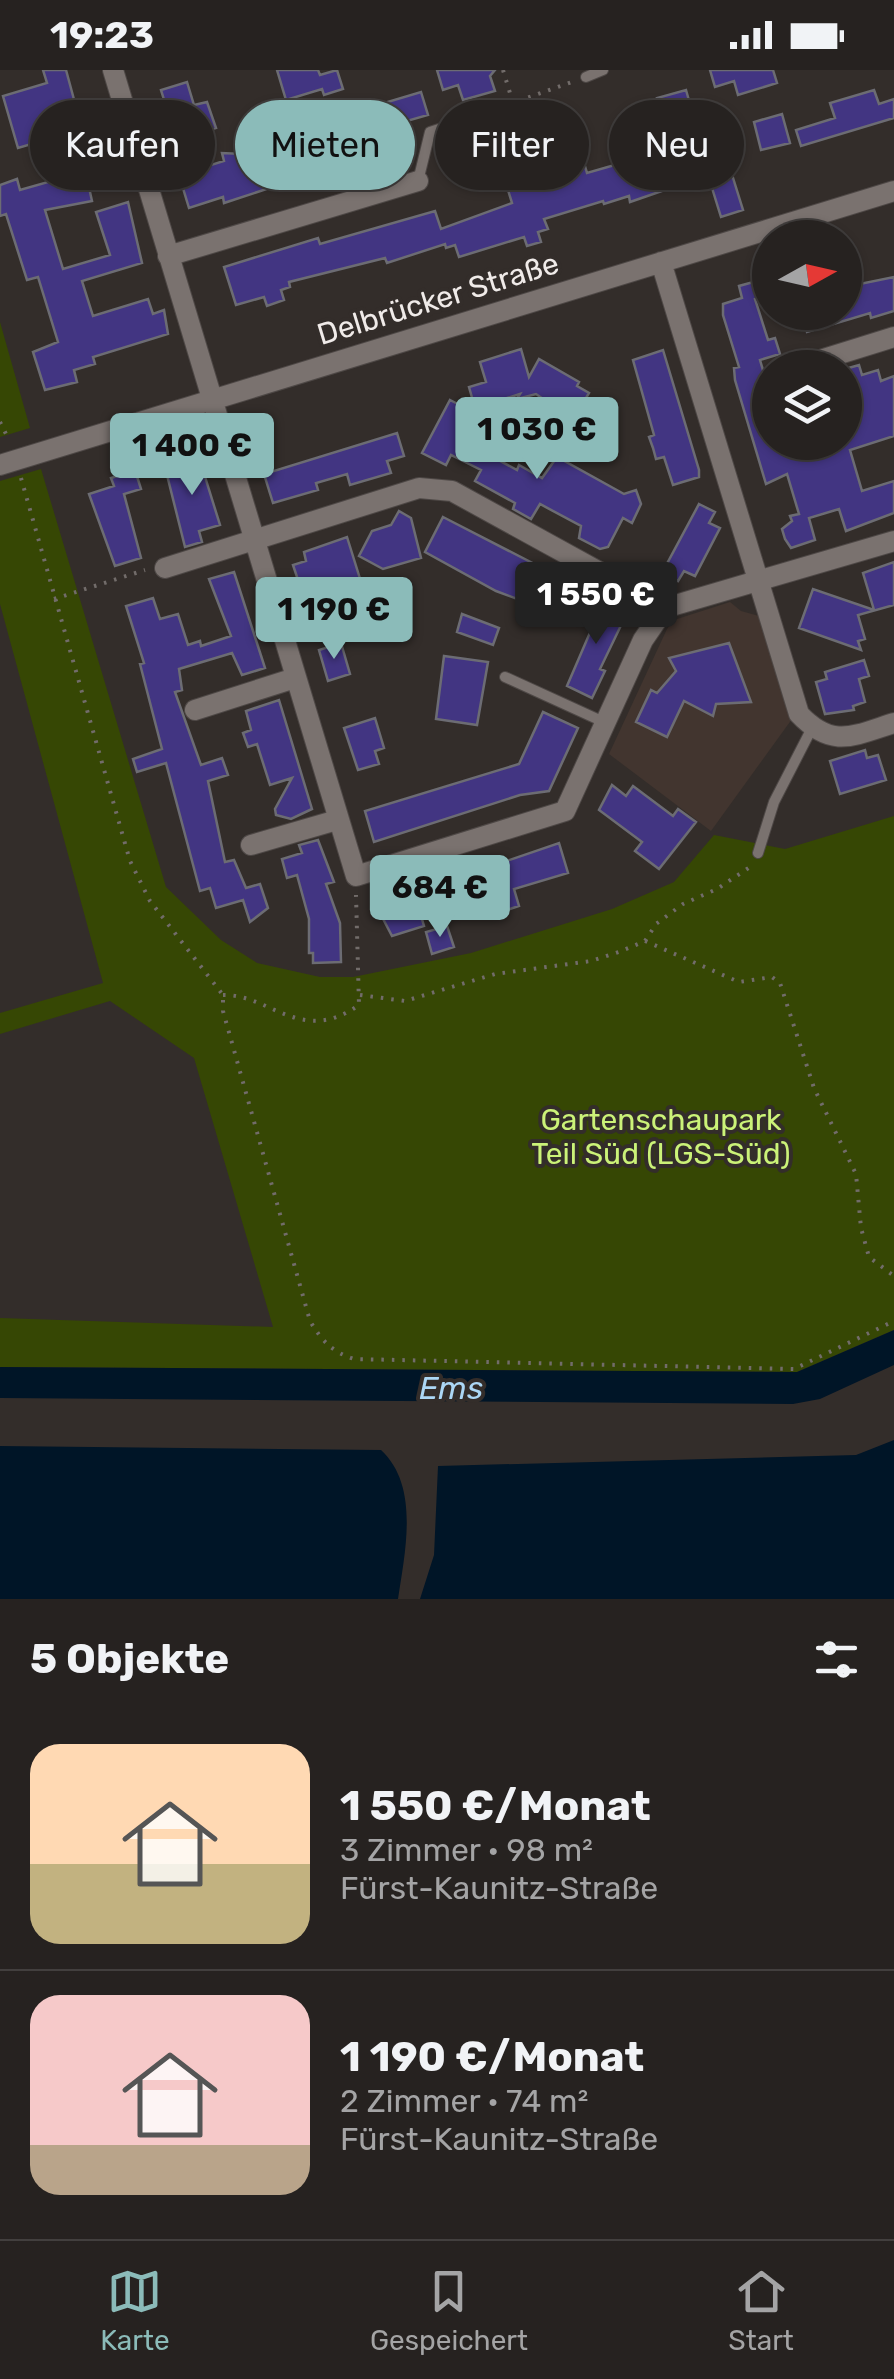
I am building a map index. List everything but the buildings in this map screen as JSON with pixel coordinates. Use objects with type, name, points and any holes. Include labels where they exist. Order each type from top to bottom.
[{"type":"street","points":[[112,70],[356,876],[565,811],[643,640],[665,608],[894,540]]},
{"type":"street","points":[[168,256],[418,181]]},
{"type":"street","name":"Delbrücker Straße","points":[[8,456],[211,400],[894,191]]},
{"type":"street","points":[[660,262],[799,714],[812,728],[831,738],[849,738],[894,724]]},
{"type":"street","points":[[852,350],[894,337]]},
{"type":"street","points":[[164,568],[253,538],[436,487],[452,491],[665,608]]},
{"type":"street","points":[[195,710],[295,678]]},
{"type":"street","points":[[251,846],[337,820]]},
{"type":"lane","points":[[586,77],[603,70]]},
{"type":"lane","points":[[418,181],[430,132],[435,130]]},
{"type":"lane","points":[[504,677],[606,724]]},
{"type":"lane","points":[[758,853],[774,802],[812,728]]},
{"type":"path","points":[[503,70],[512,100]]},
{"type":"path","points":[[521,100],[586,77]]},
{"type":"path","points":[[0,422],[130,861],[150,901],[222,994],[223,1011],[310,1322],[336,1353],[354,1359],[794,1368],[894,1322]]},
{"type":"path","points":[[54,599],[164,568]]},
{"type":"path","points":[[360,995],[405,1001],[496,974],[591,961],[646,941],[656,924],[683,904],[743,873],[758,853]]},
{"type":"path","points":[[222,994],[236,994],[288,1016],[317,1020],[348,1013],[359,1005],[356,876]]},
{"type":"path","points":[[646,941],[739,982],[777,978],[814,1088],[856,1174],[861,1228],[869,1257],[894,1276]]},
{"type":"shaded area","points":[[730,602],[741,611],[759,616],[792,719],[711,831],[609,754],[674,620]]},
{"type":"green space","points":[[0,322],[30,428],[0,437]]},
{"type":"green space","name":"Gartenschaupark Teil Süd (LGS-Süd)","points":[[41,469],[166,887],[221,940],[257,963],[320,977],[353,977],[471,953],[612,909],[674,882],[714,835],[785,849],[894,816],[894,1330],[797,1372],[0,1367],[0,1318],[273,1327],[194,1058],[110,1001],[0,1034],[0,1013],[103,983],[0,604],[0,481]]},
{"type":"water","name":"Ems","points":[[894,1330],[894,1365],[820,1399],[793,1404],[0,1398],[0,1367],[797,1372]]},
{"type":"water","points":[[894,1440],[894,1599],[420,1599],[434,1555],[438,1466],[856,1455]]},
{"type":"water","points":[[0,1446],[381,1450],[401,1482],[405,1501],[406,1541],[398,1599],[0,1599]]}]
